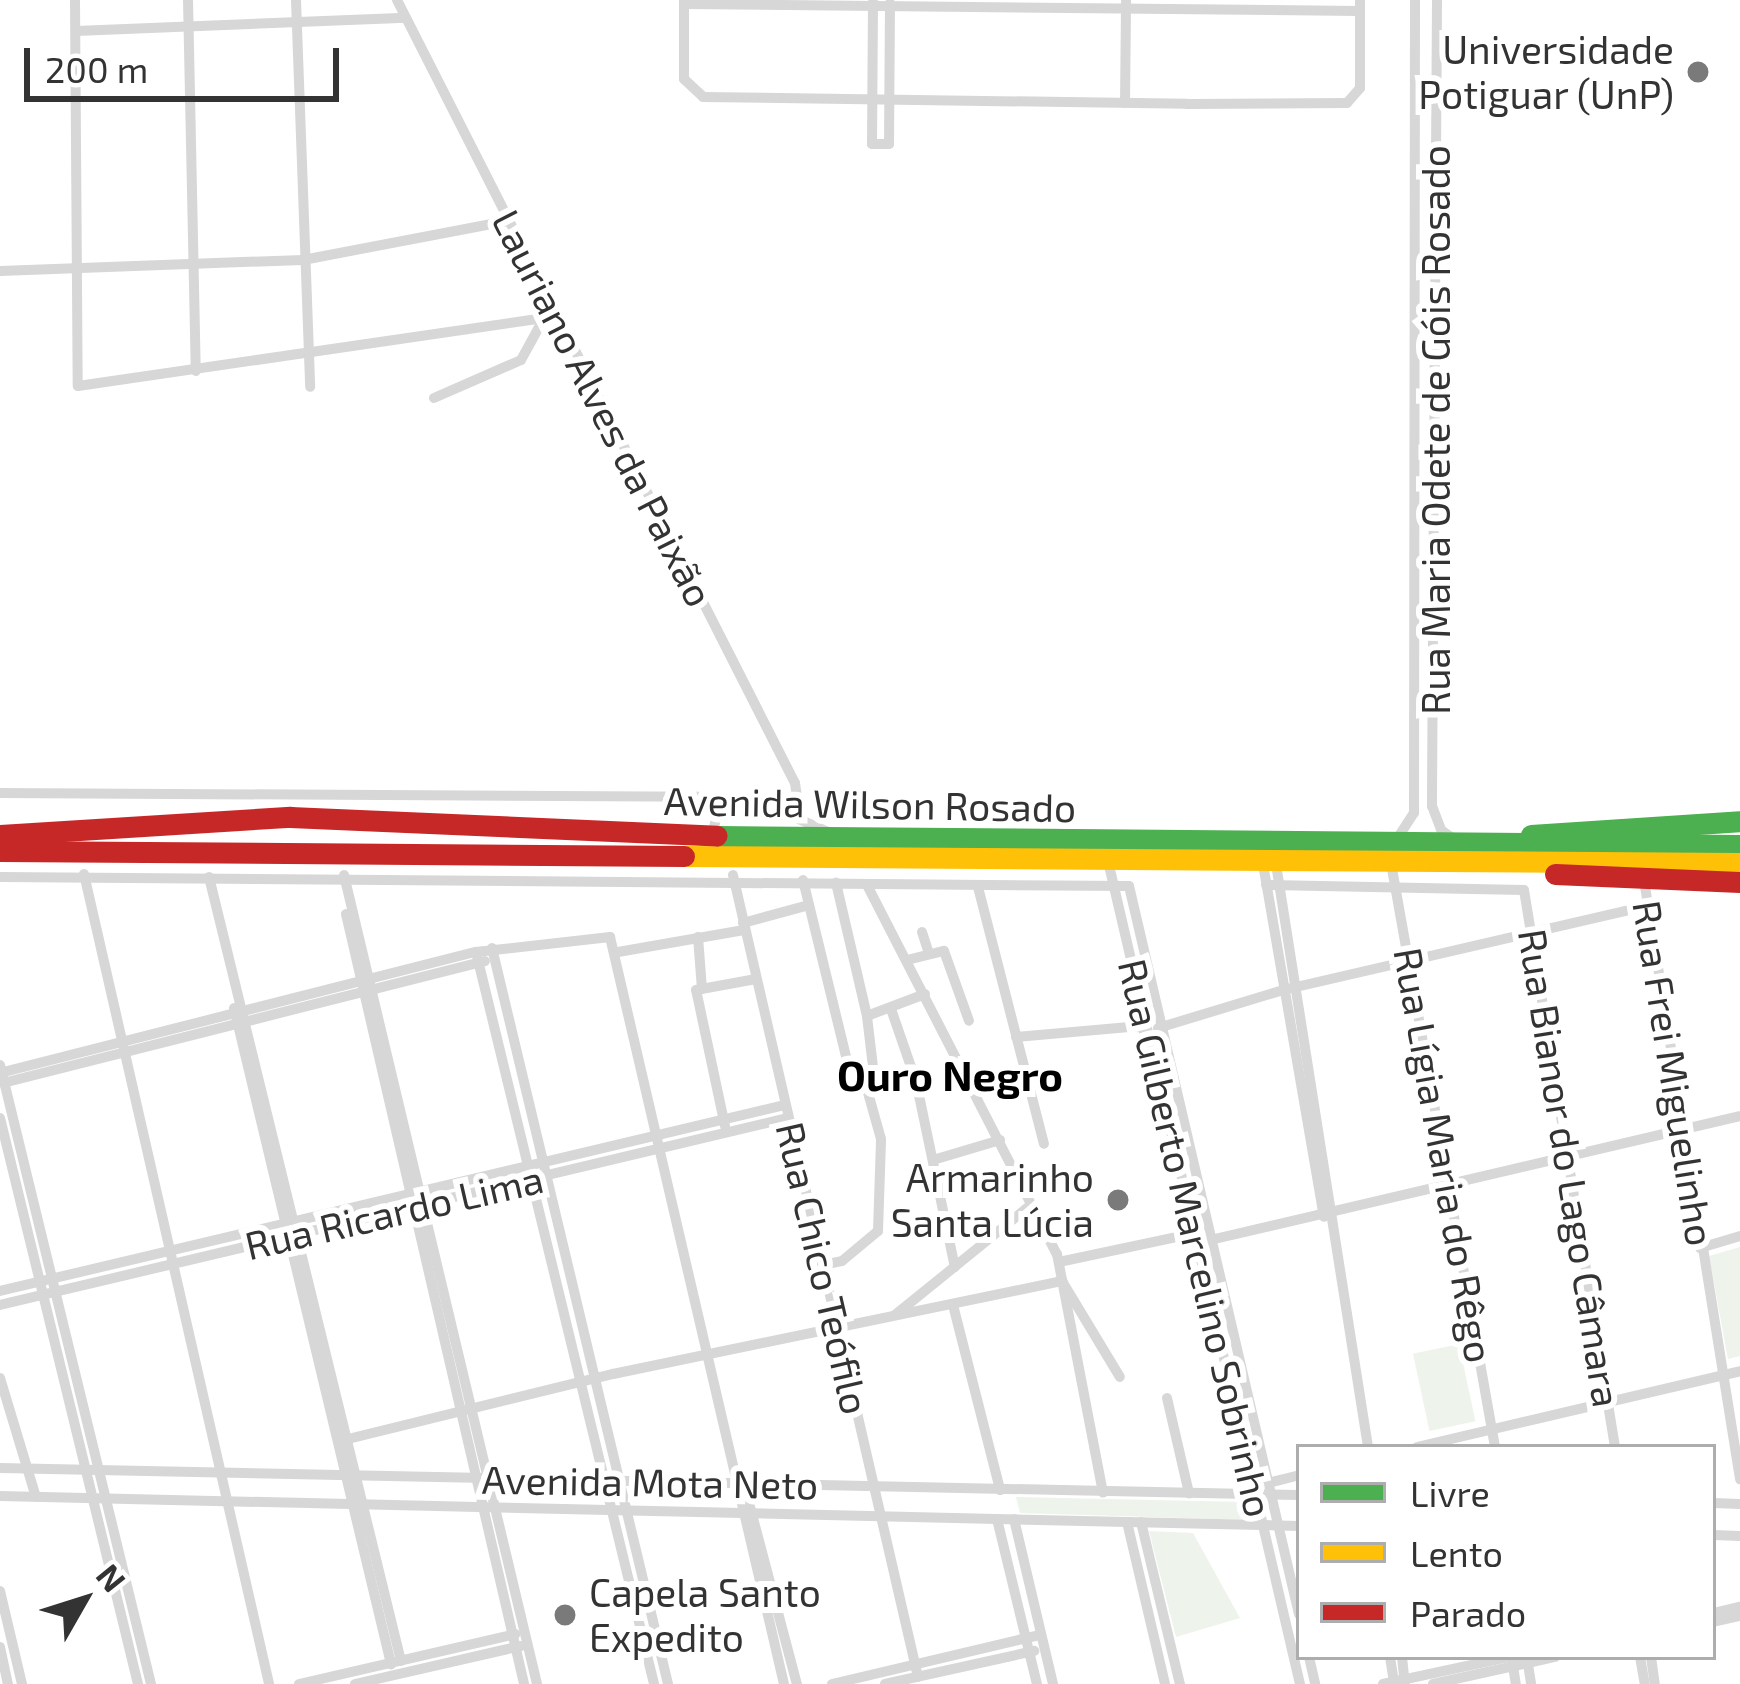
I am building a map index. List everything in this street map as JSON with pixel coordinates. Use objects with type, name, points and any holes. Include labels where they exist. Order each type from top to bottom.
[{"type":"highway","name":"Avenida Wilson Rosado","points":[[0,835],[290,817],[708,838],[1392,854],[1550,854],[1740,845]]},
{"type":"highway","points":[[290,817],[309,833],[294,854]]},
{"type":"highway","points":[[364,819],[344,842],[365,856]]},
{"type":"highway","points":[[1491,854],[1582,826],[1740,821]]},
{"type":"highway","name":"Avenida Wilson Rosado","points":[[0,851],[294,854],[732,869],[1108,861],[1271,875],[1466,845],[1491,854]]},
{"type":"highway","points":[[1491,854],[1644,880],[1740,881]]},
{"type":"highway","name":"Avenida Wilson Rosado","points":[[1550,854],[1740,863]]},
{"type":"street","points":[[75,0],[78,386],[308,357],[544,318],[521,360],[434,398]]},
{"type":"street","points":[[188,0],[196,371]]},
{"type":"street","points":[[296,0],[310,387]]},
{"type":"street","name":"Lauriano Alves da Paixão","points":[[398,0],[795,782],[800,818]]},
{"type":"street","name":"Rua Maria Odete de Góis Rosado","points":[[1392,854],[1414,813],[1418,496],[1414,0]]},
{"type":"street","name":"Rua Maria Odete de Góis Rosado","points":[[1437,0],[1432,812],[1466,845]]},
{"type":"street","points":[[684,2],[1360,6],[1360,88],[1347,103],[872,102],[696,94],[684,79],[684,2]]},
{"type":"street","points":[[873,3],[872,144],[889,144],[890,3]]},
{"type":"street","points":[[1125,103],[1126,4]]},
{"type":"street","points":[[76,31],[406,17]]},
{"type":"street","points":[[0,271],[194,268],[303,260],[507,221]]},
{"type":"street","points":[[1418,496],[1422,474],[1431,473],[1436,527]]},
{"type":"street","points":[[1415,589],[1421,663],[1432,660],[1436,638]]},
{"type":"street","points":[[0,793],[749,797],[851,842]]},
{"type":"street","points":[[704,797],[718,824],[708,838]]},
{"type":"street","name":"Rua Lígia Maria do Rêgo","points":[[1392,854],[1494,1444]]},
{"type":"street","name":"Rua Gilberto Marcelino Sobrinho","points":[[1108,861],[1300,1684]]},
{"type":"street","points":[[0,877],[732,869],[867,885],[1114,886]]},
{"type":"street","name":"Rua Chico Teófilo","points":[[732,869],[916,1671]]},
{"type":"street","points":[[84,874],[269,1684]]},
{"type":"street","points":[[340,875],[417,1200],[460,1412],[520,1640]]},
{"type":"street","points":[[1367,1444],[1271,875],[1396,886]]},
{"type":"street","points":[[209,878],[396,1662]]},
{"type":"street","points":[[803,880],[850,1073],[869,1080],[912,1072]]},
{"type":"street","name":"Rua Frei Miguelinho","points":[[1644,880],[1680,1131],[1740,1480]]},
{"type":"street","points":[[822,1265],[842,1261],[878,1231],[881,1139],[869,1080],[867,1016],[836,883]]},
{"type":"street","points":[[867,885],[1059,1262],[1102,1493]]},
{"type":"street","name":"Rua Gilberto Marcelino Sobrinho","points":[[1114,886],[1130,886],[1296,1600]]},
{"type":"street","name":"Rua Bianor do Lago Câmara","points":[[1396,886],[1524,890],[1564,1158],[1615,1444]]},
{"type":"street","points":[[978,887],[1044,1144]]},
{"type":"street","points":[[617,952],[744,927],[809,905]]},
{"type":"street","points":[[1150,1042],[1161,1023],[1648,906]]},
{"type":"street","points":[[922,932],[928,951]]},
{"type":"street","points":[[151,1684],[91,1470],[1,1075],[239,1012],[508,950],[604,934],[617,952],[736,1471],[772,1610],[797,1684]]},
{"type":"street","points":[[698,937],[702,989]]},
{"type":"street","points":[[907,960],[928,951],[947,954],[967,1015],[939,1021]]},
{"type":"street","points":[[494,954],[668,1684]]},
{"type":"street","points":[[477,957],[654,1684]]},
{"type":"street","points":[[725,1127],[706,1067],[695,990],[756,979]]},
{"type":"street","points":[[867,1016],[925,994]]},
{"type":"street","points":[[891,1009],[912,1072],[955,1267]]},
{"type":"street","points":[[1016,1037],[1141,1026],[1150,1042]]},
{"type":"street","name":"Rua Ricardo Lima","points":[[0,1292],[47,1287],[170,1259],[786,1112]]},
{"type":"street","points":[[1059,1262],[1212,1239],[1740,1116]]},
{"type":"street","points":[[0,1118],[47,1287]]},
{"type":"street","points":[[933,1160],[1000,1141]]},
{"type":"street","points":[[1180,1169],[1195,1167]]},
{"type":"street","points":[[417,1200],[497,1507],[526,1675],[537,1684]]},
{"type":"street","points":[[894,1316],[1032,1204]]},
{"type":"street","points":[[292,1230],[348,1439],[351,1475]]},
{"type":"street","points":[[1700,1248],[1740,1236]]},
{"type":"street","points":[[348,1439],[595,1378],[1062,1281]]},
{"type":"street","points":[[1062,1281],[1120,1377]]},
{"type":"street","name":"Rua Ricardo Lima","points":[[0,1305],[47,1287]]},
{"type":"street","points":[[953,1305],[1000,1490]]},
{"type":"street","points":[[1430,1444],[1740,1371]]},
{"type":"street","points":[[0,1378],[37,1497]]},
{"type":"street","points":[[1167,1397],[1189,1493]]},
{"type":"street","name":"Avenida Mota Neto","points":[[0,1468],[1102,1493],[1256,1495],[1270,1488],[1296,1495]]},
{"type":"street","points":[[1270,1488],[1296,1476]]},
{"type":"street","name":"Avenida Mota Neto","points":[[0,1496],[1296,1526]]},
{"type":"street","points":[[997,1519],[1037,1684]]},
{"type":"street","points":[[1014,1519],[1052,1684]]},
{"type":"street","points":[[1126,1522],[1165,1684]]},
{"type":"street","points":[[1141,1522],[1180,1684]]},
{"type":"street","points":[[112,1554],[138,1684]]},
{"type":"street","points":[[0,1591],[8,1684]]},
{"type":"street","points":[[635,1607],[649,1605]]},
{"type":"street","points":[[772,1610],[784,1684]]},
{"type":"street","points":[[299,1684],[520,1640]]},
{"type":"street","points":[[355,1684],[520,1640]]},
{"type":"street","points":[[4,1642],[22,1684]]},
{"type":"street","points":[[832,1684],[916,1671],[1042,1642]]},
{"type":"street","points":[[1433,1684],[1511,1660]]},
{"type":"street","points":[[1511,1660],[1516,1684]]},
{"type":"street","points":[[1396,1683],[1528,1660],[1531,1684]]},
{"type":"street","points":[[885,1684],[916,1671]]},
{"type":"shaded area","points":[[1740,1247],[1740,1356],[1728,1359],[1709,1256]]},
{"type":"shaded area","points":[[1459,1344],[1475,1421],[1429,1431],[1413,1354]]},
{"type":"shaded area","points":[[1016,1497],[1245,1502],[1250,1520],[1020,1513]]},
{"type":"shaded area","points":[[1149,1531],[1193,1533],[1240,1618],[1176,1637]]},
{"type":"traffic: fast","points":[[1531,835],[1740,821]]},
{"type":"traffic: fast","points":[[717,836],[1740,845]]},
{"type":"traffic: slow","points":[[684,856],[1740,863]]},
{"type":"traffic: jam","points":[[0,835],[290,817],[717,836]]},
{"type":"traffic: jam","points":[[0,851],[684,856]]},
{"type":"traffic: jam","points":[[1555,874],[1740,882]]},
{"type":"place","name":"Universidade Potiguar (UnP)","points":[[1698,72]]},
{"type":"place","name":"Armarinho Santa Lúcia","points":[[1118,1200]]},
{"type":"place","name":"Capela Santo Expedito","points":[[565,1615]]},
{"type":"district","name":"Ouro Negro","points":[[950,1074]]}]
